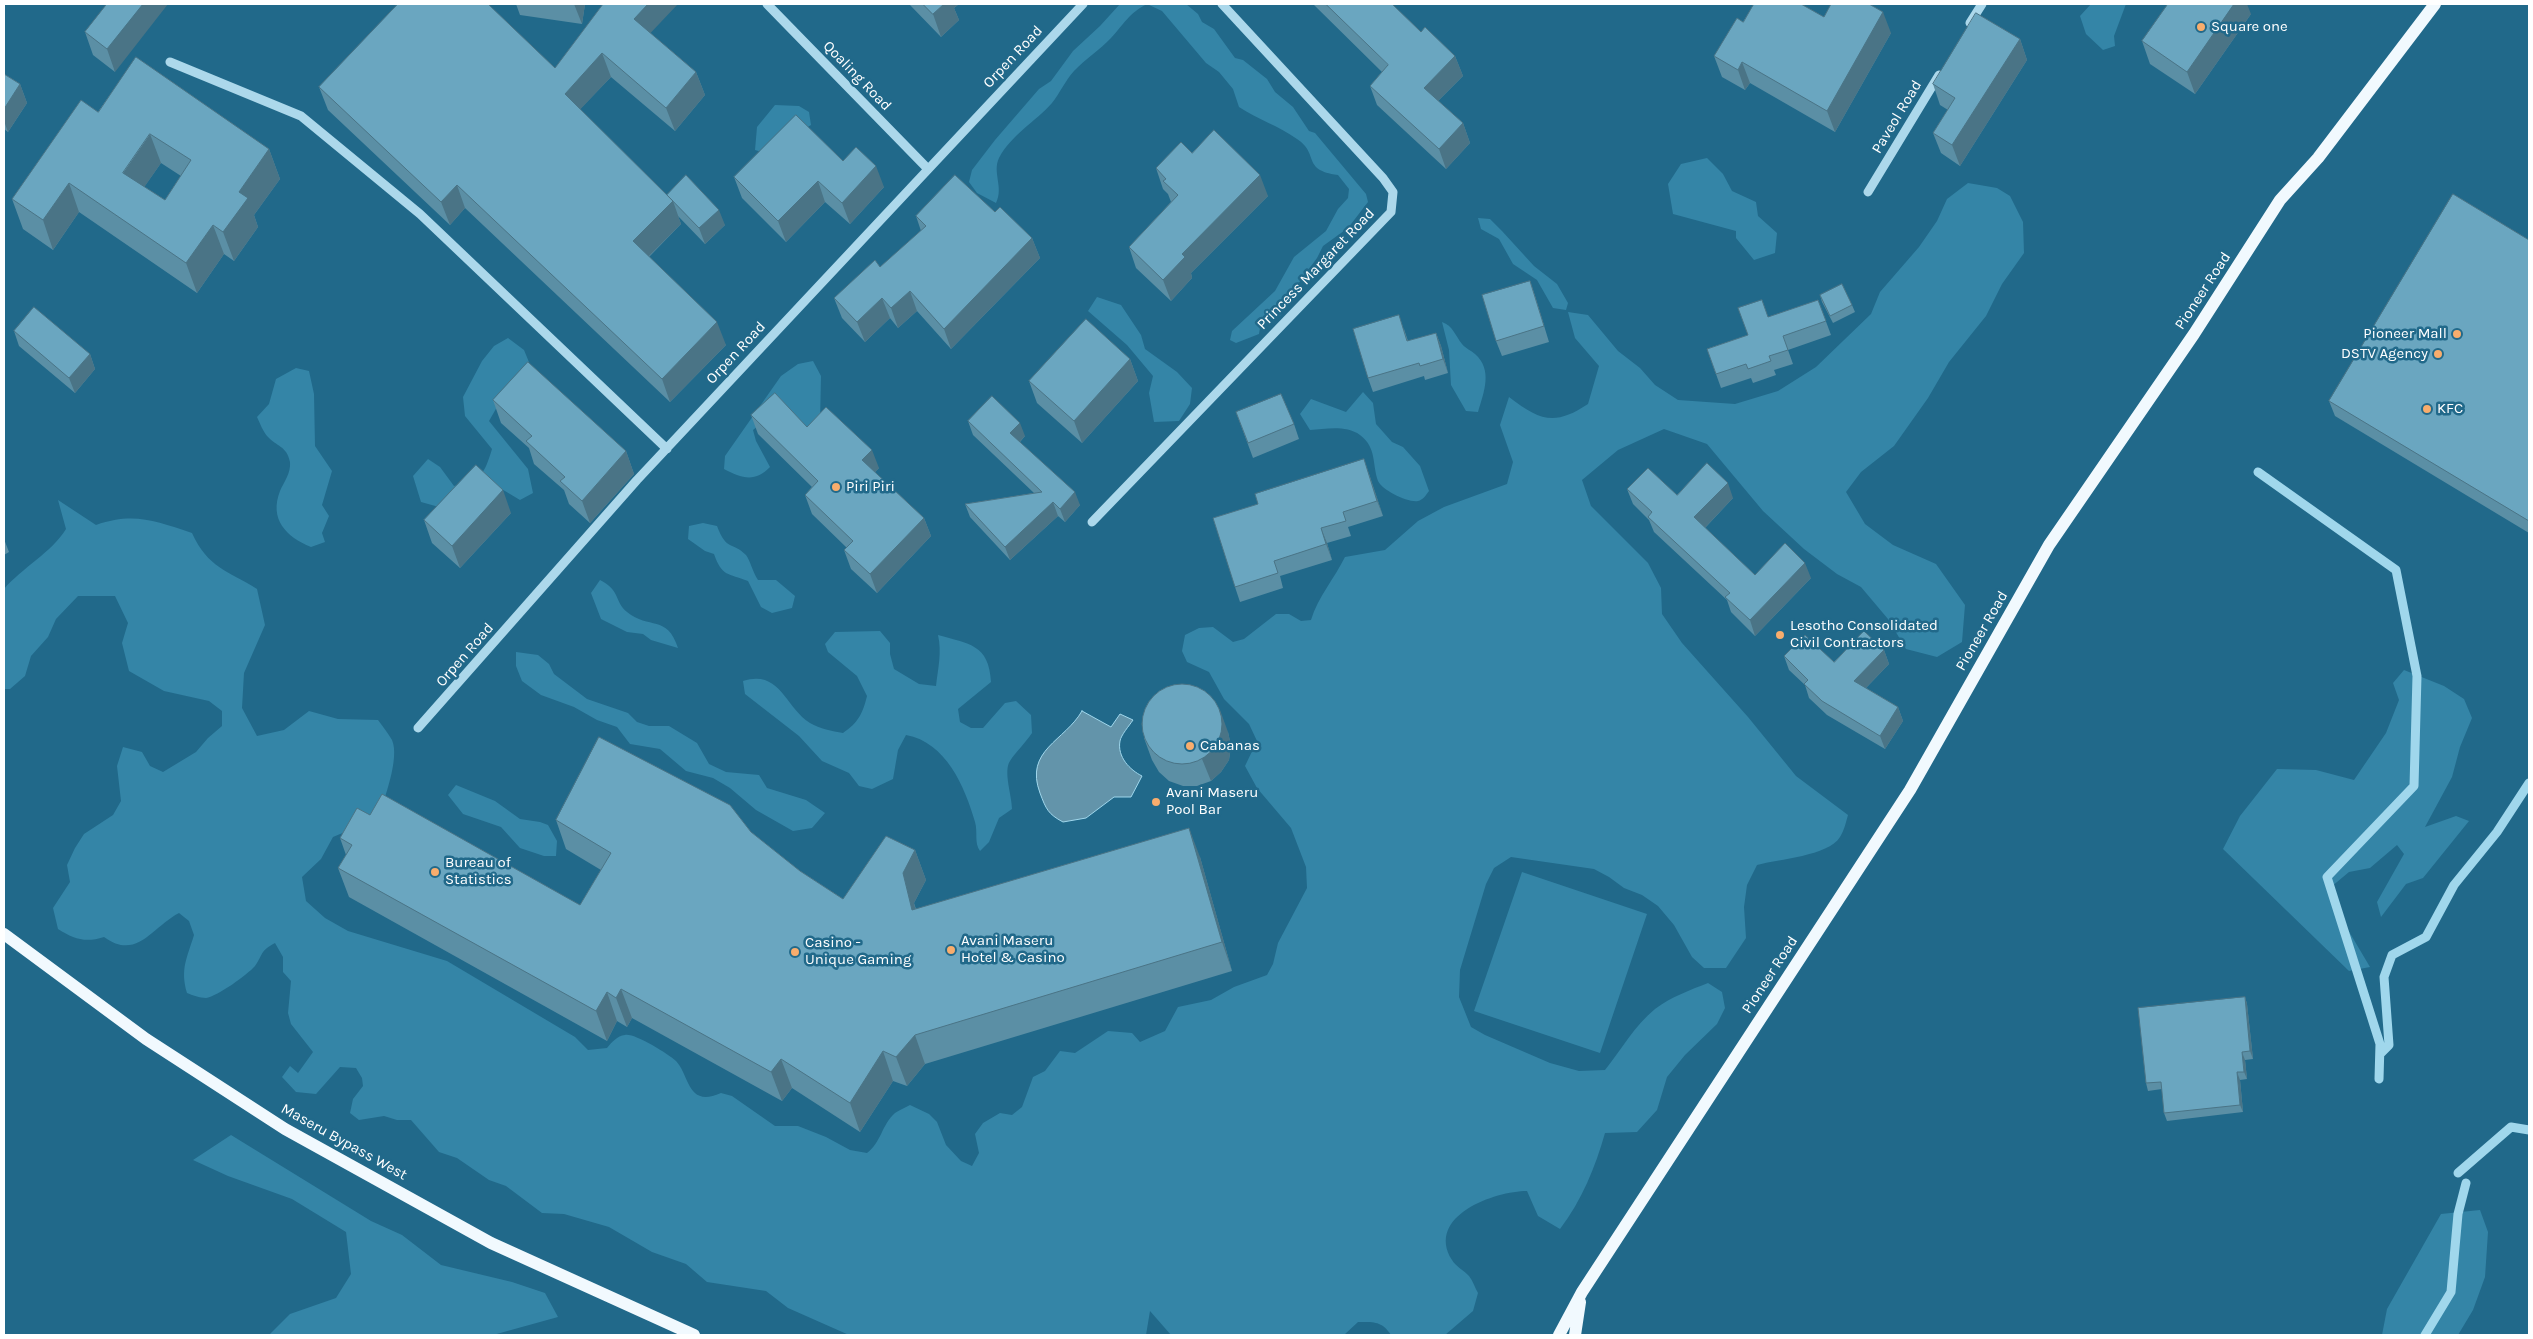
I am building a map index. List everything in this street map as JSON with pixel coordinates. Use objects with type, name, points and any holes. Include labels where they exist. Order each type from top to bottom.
[{"type":"main road","name":"Pioneer Road","points":[[1559,1335],[1582,1292],[1910,790],[2049,545],[2194,334],[2280,200],[2318,158],[2435,4]]},
{"type":"main road","name":"Maseru Bypass West","points":[[4,934],[146,1039],[285,1129],[491,1243],[694,1335]]},
{"type":"main road","name":"Pioneer Road","points":[[1575,1335],[1582,1292]]},
{"type":"street","name":"Qoaling Road","points":[[767,4],[927,168]]},
{"type":"street","name":"Orpen Road","points":[[418,728],[667,448],[927,168],[1083,4]]},
{"type":"street","name":"Princess Margaret Road","points":[[1092,522],[1391,212],[1393,192],[1384,178],[1222,4]]},
{"type":"street","points":[[1967,28],[1982,4]]},
{"type":"street","points":[[170,62],[301,116],[420,214],[667,448]]},
{"type":"street","name":"Paveol Road","points":[[1868,192],[1942,69]]},
{"type":"shaded area","points":[[1120,4],[1147,4],[1131,15],[1107,42],[1074,71],[1052,103],[1010,142],[997,164],[999,191],[996,203],[977,193],[969,182],[972,170],[1039,89],[1051,81],[1073,51]]},
{"type":"shaded area","points":[[1147,4],[1186,4],[1198,14],[1202,22],[1214,29],[1235,58],[1243,60],[1267,79],[1275,92],[1293,107],[1309,131],[1315,133],[1366,194],[1368,202],[1348,228],[1323,246],[1317,258],[1287,299],[1281,315],[1260,328],[1259,334],[1236,343],[1230,340],[1232,331],[1275,291],[1294,257],[1326,231],[1338,209],[1348,198],[1349,189],[1338,175],[1319,169],[1312,161],[1308,150],[1297,139],[1239,107],[1233,89],[1219,72],[1206,63],[1162,11]]},
{"type":"shaded area","points":[[2091,4],[2126,4],[2114,36],[2115,46],[2103,50],[2086,34],[2080,16]]},
{"type":"shaded area","points":[[775,105],[799,106],[809,112],[811,125],[765,153],[755,150],[757,127]]},
{"type":"shaded area","points":[[1707,158],[1723,174],[1732,191],[1756,202],[1758,216],[1777,233],[1775,253],[1754,260],[1736,238],[1736,231],[1673,214],[1668,184],[1681,164]]},
{"type":"shaded area","points":[[1968,183],[1997,188],[2010,196],[2023,222],[2024,253],[2002,284],[1986,316],[1949,362],[1928,398],[1894,446],[1861,472],[1846,492],[1865,524],[1893,545],[1936,564],[1965,605],[1962,642],[1937,657],[1906,649],[1888,619],[1861,587],[1837,574],[1804,549],[1763,511],[1707,444],[1664,429],[1618,450],[1582,480],[1591,506],[1648,563],[1661,588],[1662,614],[1682,643],[1748,717],[1796,776],[1848,815],[1840,837],[1825,849],[1802,856],[1757,865],[1747,885],[1744,907],[1746,938],[1726,968],[1704,968],[1692,957],[1674,925],[1658,906],[1642,895],[1624,888],[1594,869],[1511,857],[1494,868],[1486,884],[1460,970],[1459,997],[1471,1027],[1550,1063],[1579,1071],[1605,1070],[1641,1022],[1655,1009],[1674,997],[1708,983],[1722,992],[1725,1008],[1717,1024],[1685,1055],[1667,1077],[1657,1110],[1637,1132],[1605,1133],[1587,1183],[1575,1207],[1560,1229],[1538,1216],[1527,1191],[1513,1192],[1482,1201],[1467,1209],[1455,1219],[1448,1231],[1446,1244],[1452,1260],[1469,1276],[1478,1293],[1473,1311],[1445,1335],[1391,1335],[1381,1325],[1373,1322],[1358,1322],[1344,1335],[1171,1335],[1150,1311],[1146,1335],[849,1335],[788,1308],[766,1291],[707,1282],[686,1264],[652,1252],[609,1227],[564,1214],[542,1213],[506,1186],[489,1180],[457,1158],[439,1152],[411,1120],[397,1120],[384,1116],[359,1120],[350,1113],[353,1099],[363,1086],[362,1078],[356,1068],[340,1067],[316,1094],[296,1092],[282,1077],[290,1066],[298,1073],[313,1052],[291,1024],[288,1013],[291,981],[283,972],[283,957],[275,943],[264,951],[255,966],[239,980],[218,993],[204,998],[187,993],[184,970],[194,935],[189,921],[179,913],[135,944],[116,943],[104,937],[85,940],[58,929],[53,908],[70,882],[67,865],[75,848],[84,834],[113,815],[121,801],[117,766],[123,747],[142,752],[150,766],[163,772],[196,752],[222,726],[222,711],[209,701],[164,691],[129,671],[122,643],[128,623],[115,596],[78,596],[56,619],[48,637],[31,656],[25,676],[10,689],[4,689],[4,589],[45,553],[66,529],[58,500],[96,525],[122,519],[133,519],[155,522],[192,533],[198,545],[212,561],[257,589],[265,625],[244,673],[242,708],[257,736],[284,730],[309,711],[338,719],[378,720],[392,740],[394,748],[393,768],[378,818],[333,837],[321,859],[302,877],[306,901],[325,918],[348,931],[447,961],[575,1037],[588,1050],[607,1048],[615,1040],[625,1035],[636,1037],[659,1049],[676,1061],[691,1088],[696,1093],[710,1097],[721,1093],[732,1096],[775,1126],[798,1126],[826,1137],[850,1150],[867,1153],[872,1149],[891,1117],[910,1105],[929,1114],[937,1122],[946,1145],[961,1161],[972,1166],[979,1153],[975,1134],[983,1123],[1000,1113],[1012,1115],[1022,1107],[1033,1077],[1045,1071],[1060,1051],[1075,1053],[1108,1031],[1132,1033],[1140,1042],[1165,1031],[1178,1007],[1211,1000],[1234,987],[1267,975],[1273,964],[1278,943],[1307,888],[1306,867],[1291,828],[1257,788],[1245,766],[1257,741],[1249,724],[1224,699],[1209,672],[1187,662],[1182,651],[1185,635],[1199,628],[1213,627],[1233,642],[1244,639],[1276,614],[1289,614],[1301,621],[1311,620],[1345,557],[1385,550],[1418,521],[1444,507],[1507,484],[1513,462],[1500,425],[1509,397],[1539,416],[1548,418],[1566,416],[1588,404],[1599,366],[1575,338],[1568,312],[1588,315],[1618,351],[1640,368],[1655,385],[1678,400],[1735,404],[1778,391],[1816,367],[1871,314],[1880,292],[1919,247],[1937,221],[1947,199]]},
{"type":"shaded area","points":[[1478,218],[1490,219],[1534,266],[1557,284],[1568,303],[1566,310],[1553,308],[1537,280],[1513,264],[1499,239],[1481,229]]},
{"type":"shaded area","points":[[1097,297],[1121,305],[1141,335],[1145,349],[1177,372],[1192,388],[1190,404],[1179,421],[1154,422],[1149,393],[1153,376],[1127,345],[1088,311]]},
{"type":"shaded area","points":[[1442,322],[1451,328],[1462,344],[1481,360],[1484,367],[1486,382],[1478,412],[1466,411],[1451,385],[1449,350]]},
{"type":"shaded area","points":[[508,338],[524,350],[531,367],[497,407],[489,421],[528,469],[533,493],[520,500],[495,485],[439,507],[421,502],[413,476],[428,459],[440,467],[454,486],[476,479],[484,471],[492,449],[465,416],[463,397],[482,361],[494,346]]},
{"type":"shaded area","points":[[813,361],[821,376],[820,423],[815,431],[769,417],[753,430],[756,441],[770,467],[753,477],[742,477],[724,469],[725,456],[781,376],[798,364]]},
{"type":"shaded area","points":[[296,368],[309,371],[314,394],[315,446],[332,471],[322,505],[329,516],[322,533],[325,542],[311,547],[287,532],[278,518],[277,501],[288,474],[290,466],[289,457],[284,449],[266,435],[257,417],[269,404],[276,379]]},
{"type":"shaded area","points":[[1363,392],[1373,403],[1376,424],[1392,442],[1403,447],[1420,466],[1429,491],[1420,500],[1414,501],[1402,498],[1380,485],[1376,475],[1372,451],[1360,435],[1342,429],[1310,430],[1300,414],[1311,399],[1346,412]]},
{"type":"shaded area","points":[[703,523],[717,526],[727,543],[746,555],[758,580],[776,580],[795,596],[792,608],[772,613],[761,607],[748,581],[723,571],[714,554],[705,551],[688,539],[689,526]]},
{"type":"shaded area","points":[[600,580],[611,588],[627,612],[635,617],[663,626],[674,637],[678,648],[651,640],[643,634],[627,632],[601,619],[591,593]]},
{"type":"shaded area","points":[[880,631],[890,643],[890,654],[894,669],[919,684],[936,686],[940,654],[938,635],[968,644],[982,653],[989,669],[991,682],[958,709],[960,722],[971,728],[983,728],[1005,703],[1016,701],[1031,715],[1032,733],[1008,765],[1007,771],[1012,809],[999,818],[989,842],[980,851],[977,844],[975,822],[966,795],[952,768],[943,756],[932,747],[920,739],[906,735],[898,750],[893,779],[872,789],[859,786],[849,773],[822,761],[799,736],[745,694],[743,681],[766,680],[774,685],[801,716],[810,723],[843,733],[859,717],[867,696],[857,676],[828,652],[825,644],[835,632]]},
{"type":"shaded area","points":[[516,652],[538,655],[549,664],[554,674],[587,699],[628,713],[637,722],[649,726],[669,726],[697,743],[709,764],[726,772],[759,775],[767,788],[806,800],[825,813],[812,828],[793,831],[756,810],[730,788],[713,778],[686,771],[660,749],[630,744],[617,727],[597,720],[574,707],[541,695],[522,681],[516,666]]},
{"type":"shaded area","points":[[2404,670],[2444,686],[2464,699],[2472,718],[2460,747],[2452,777],[2425,827],[2456,816],[2469,821],[2423,878],[2406,884],[2381,917],[2377,902],[2404,854],[2397,845],[2370,868],[2349,872],[2331,887],[2338,913],[2370,967],[2349,971],[2223,849],[2240,816],[2277,769],[2316,770],[2354,780],[2386,733],[2399,700],[2393,683]]},
{"type":"shaded area","points":[[1082,711],[1111,727],[1120,714],[1133,720],[1122,736],[1120,752],[1125,762],[1142,776],[1131,797],[1114,797],[1086,818],[1063,822],[1051,814],[1044,803],[1037,778],[1037,766],[1049,747],[1075,721]]},
{"type":"shaded area","points":[[456,785],[495,801],[520,819],[548,825],[557,841],[556,856],[544,856],[520,848],[501,827],[463,814],[448,795]]},
{"type":"shaded area","points":[[1522,872],[1647,914],[1600,1053],[1474,1011]]},
{"type":"shaded area","points":[[231,1135],[371,1221],[402,1235],[441,1265],[512,1282],[545,1293],[558,1317],[493,1335],[269,1335],[290,1314],[336,1298],[351,1274],[346,1232],[292,1199],[228,1176],[193,1160]]},
{"type":"shaded area","points":[[2480,1210],[2488,1232],[2485,1277],[2473,1310],[2458,1335],[2382,1335],[2387,1309],[2441,1214]]},
{"type":"building","points":[[107,4],[143,4],[107,49],[85,32]]},
{"type":"building","points":[[398,4],[488,4],[555,68],[603,4],[648,4],[634,19],[696,72],[666,108],[602,53],[565,94],[673,201],[633,241],[717,322],[662,379],[457,185],[441,202],[319,87]]},
{"type":"building","points":[[923,4],[944,4],[933,14]]},
{"type":"building","points":[[1326,4],[1392,4],[1421,32],[1425,27],[1455,56],[1424,88],[1463,123],[1439,149],[1370,86],[1388,65]]},
{"type":"building","points":[[1754,4],[1801,4],[1824,17],[1831,4],[1869,4],[1883,12],[1827,111],[1742,62],[1738,70],[1714,56],[1737,18],[1743,22]]},
{"type":"building","points":[[2168,4],[2234,4],[2187,72],[2142,41]]},
{"type":"building","points":[[1976,13],[2020,39],[1952,145],[1933,133],[1955,98],[1933,84]]},
{"type":"building","points":[[136,57],[269,149],[239,192],[248,198],[223,232],[213,225],[186,263],[69,183],[43,220],[12,199],[81,100],[98,112]],"holes":[[[150,134],[191,160],[165,200],[123,173]]]},
{"type":"building","points":[[4,74],[20,84],[4,109]]},
{"type":"building","points":[[796,115],[843,161],[856,147],[876,166],[842,203],[818,181],[778,221],[734,177]]},
{"type":"building","points":[[1214,130],[1260,175],[1182,254],[1185,257],[1163,280],[1129,247],[1178,195],[1163,181],[1166,179],[1156,168],[1181,142],[1192,153]]},
{"type":"building","points":[[686,175],[719,210],[699,228],[667,195]]},
{"type":"building","points":[[955,175],[995,212],[1000,207],[1032,238],[944,329],[910,291],[891,308],[882,298],[857,322],[834,298],[875,260],[880,267],[926,226],[916,216]]},
{"type":"building","name":"Pioneer Mall","points":[[2453,194],[2529,240],[2529,521],[2329,401]]},
{"type":"building","points":[[1530,281],[1544,326],[1496,341],[1482,295]]},
{"type":"building","points":[[1842,284],[1852,305],[1830,316],[1820,295]]},
{"type":"building","points":[[1762,300],[1768,317],[1818,300],[1826,321],[1783,336],[1788,350],[1769,356],[1771,361],[1748,369],[1746,364],[1716,374],[1707,349],[1748,335],[1738,308]]},
{"type":"building","points":[[34,307],[90,354],[69,378],[14,331]]},
{"type":"building","points":[[1399,315],[1407,341],[1436,333],[1443,359],[1420,366],[1419,363],[1368,378],[1353,329]]},
{"type":"building","points":[[1086,319],[1130,359],[1074,421],[1029,381]]},
{"type":"building","points":[[528,362],[626,451],[582,501],[560,481],[565,477],[526,441],[532,436],[493,400]]},
{"type":"building","points":[[775,393],[807,427],[826,407],[872,450],[862,460],[924,518],[870,574],[844,550],[853,541],[805,495],[818,481],[751,415]]},
{"type":"building","points":[[1281,394],[1294,424],[1248,443],[1236,412]]},
{"type":"building","points":[[992,396],[1020,423],[1010,433],[1075,492],[1060,509],[1053,502],[1005,547],[965,504],[1042,492],[968,421]]},
{"type":"building","points":[[1364,459],[1377,501],[1343,512],[1346,521],[1321,528],[1326,544],[1274,561],[1278,573],[1235,587],[1213,518],[1258,504],[1255,494]]},
{"type":"building","points":[[1707,463],[1728,483],[1694,517],[1755,575],[1785,543],[1805,563],[1750,620],[1725,597],[1730,593],[1648,517],[1652,512],[1627,489],[1648,468],[1677,495]]},
{"type":"building","points":[[476,465],[503,490],[452,546],[424,520]]},
{"type":"building","points":[[1864,631],[1884,650],[1854,681],[1898,707],[1880,736],[1822,701],[1804,684],[1808,680],[1784,656],[1805,635],[1834,662]]},
{"type":"building","name":"Cabanas","points":[[1182,684],[1197,687],[1210,696],[1219,709],[1222,724],[1219,739],[1210,752],[1197,761],[1182,764],[1167,761],[1154,752],[1145,739],[1142,724],[1145,709],[1154,696],[1167,687]]},
{"type":"building","name":"Avani Maseru Hotel & Casino","points":[[599,737],[730,805],[751,832],[800,871],[843,899],[886,836],[915,850],[903,873],[912,910],[1189,828],[1222,942],[915,1035],[896,1057],[883,1051],[850,1103],[781,1059],[771,1072],[621,989],[616,998],[607,992],[596,1011],[338,868],[352,845],[340,838],[357,808],[370,815],[382,794],[580,905],[611,853],[556,820]]},
{"type":"building","points":[[2245,997],[2250,1051],[2242,1052],[2244,1072],[2237,1072],[2240,1105],[2164,1113],[2161,1082],[2146,1083],[2138,1008]]},
{"type":"waterway","points":[[2258,472],[2396,570],[2417,676],[2414,786],[2327,877],[2380,1044],[2379,1079]]},
{"type":"waterway","points":[[2380,1054],[2389,1045],[2384,977],[2392,955],[2426,937],[2454,885],[2497,832],[2529,783]]},
{"type":"waterway","points":[[2458,1173],[2511,1127],[2529,1130]]},
{"type":"waterway","points":[[2425,1335],[2451,1292],[2458,1214],[2466,1183]]},
{"type":"place","name":"Square one","points":[[2201,27]]},
{"type":"place","name":"Pioneer Mall","points":[[2457,334]]},
{"type":"place","name":"DSTV Agency","points":[[2438,354]]},
{"type":"place","name":"KFC","points":[[2427,409]]},
{"type":"place","name":"Piri Piri","points":[[836,487]]},
{"type":"place","name":"Lesotho Consolidated Civil Contractors","points":[[1780,635]]},
{"type":"place","name":"Cabanas","points":[[1190,746]]},
{"type":"place","name":"Avani Maseru Pool Bar","points":[[1156,802]]},
{"type":"place","name":"Bureau of Statistics","points":[[435,872]]},
{"type":"place","name":"Avani Maseru Hotel & Casino","points":[[951,950]]},
{"type":"place","name":"Casino - Unique Gaming","points":[[795,952]]}]
